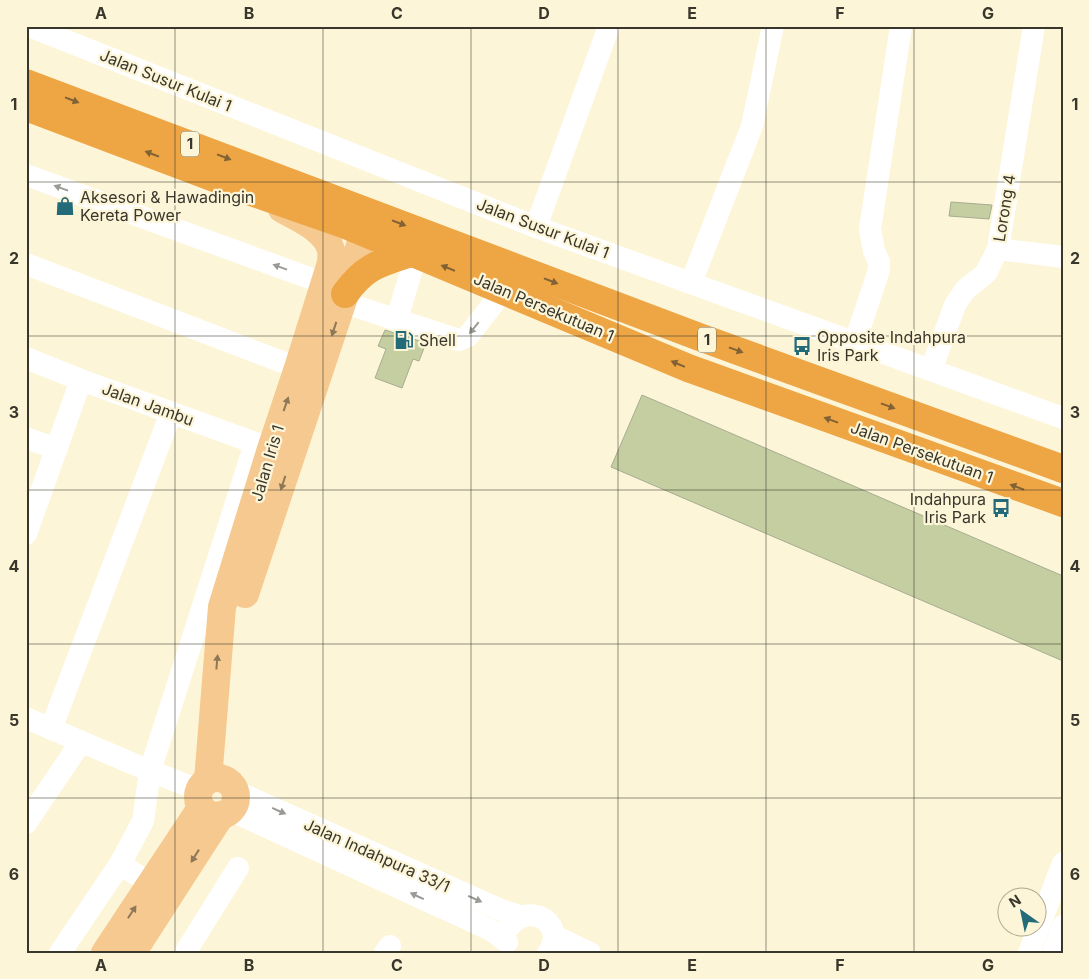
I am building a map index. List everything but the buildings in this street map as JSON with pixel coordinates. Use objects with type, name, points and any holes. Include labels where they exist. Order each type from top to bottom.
[{"type":"highway","name":"Jalan Persekutuan 1","points":[[26,83],[702,338],[1063,470]]},
{"type":"highway","name":"Jalan Persekutuan 1","points":[[26,107],[251,192],[364,232],[688,368],[1063,503]]},
{"type":"highway","points":[[353,206],[364,232]]},
{"type":"highway","points":[[338,293],[370,267],[414,254]]},
{"type":"main road","name":"Jalan Iris 1","points":[[217,796],[241,605],[338,293],[331,263],[331,251],[324,237],[301,220],[251,192]]},
{"type":"main road","name":"Jalan Iris 1","points":[[217,796],[222,607],[263,446],[298,368],[338,293],[364,232]]},
{"type":"main road","points":[[132,953],[161,890],[217,796]]},
{"type":"main road","points":[[105,953],[161,890]]},
{"type":"street","name":"Jalan Susur Kulai 1","points":[[28,26],[536,226],[1063,418]]},
{"type":"street","points":[[536,226],[609,26]]},
{"type":"street","points":[[691,283],[752,126],[773,26]]},
{"type":"street","points":[[855,342],[879,270],[879,262],[874,251],[870,229],[901,26]]},
{"type":"street","name":"Lorong 4","points":[[931,370],[954,305],[965,290],[986,273],[998,249],[1034,26]]},
{"type":"street","points":[[26,175],[338,293],[397,320],[459,340],[468,336],[504,290]]},
{"type":"street","points":[[998,249],[1063,257]]},
{"type":"street","points":[[397,320],[414,254]]},
{"type":"street","points":[[26,264],[298,368]]},
{"type":"street","name":"Jalan Jambu","points":[[26,358],[263,446]]},
{"type":"street","points":[[27,530],[81,380]]},
{"type":"street","points":[[51,729],[171,413]]},
{"type":"street","points":[[26,438],[57,449]]},
{"type":"street","points":[[60,953],[120,864],[143,821],[150,771],[263,446]]},
{"type":"street","points":[[26,718],[150,771],[217,796]]},
{"type":"street","points":[[26,823],[81,742]]},
{"type":"street","name":"Jalan Indahpura 33/1","points":[[217,796],[501,910],[520,916],[528,914],[542,917],[552,929],[551,944]]},
{"type":"street","name":"Jalan Indahpura 33/1","points":[[217,796],[491,930],[509,949]]},
{"type":"street","points":[[1029,953],[1063,862]]},
{"type":"street","points":[[120,864],[161,890]]},
{"type":"street","points":[[185,953],[238,868]]},
{"type":"street","points":[[509,949],[507,934],[510,926],[520,916]]},
{"type":"street","points":[[1053,953],[1063,926]]},
{"type":"street","points":[[551,944],[590,953]]},
{"type":"place","name":"Aksesori & Hawadingin Kereta Power","points":[[65,206]]},
{"type":"place","name":"Shell","points":[[404,340]]},
{"type":"place","name":"Opposite Indahpura Iris Park","points":[[802,346]]},
{"type":"place","name":"Indahpura Iris Park","points":[[1001,508]]}]
